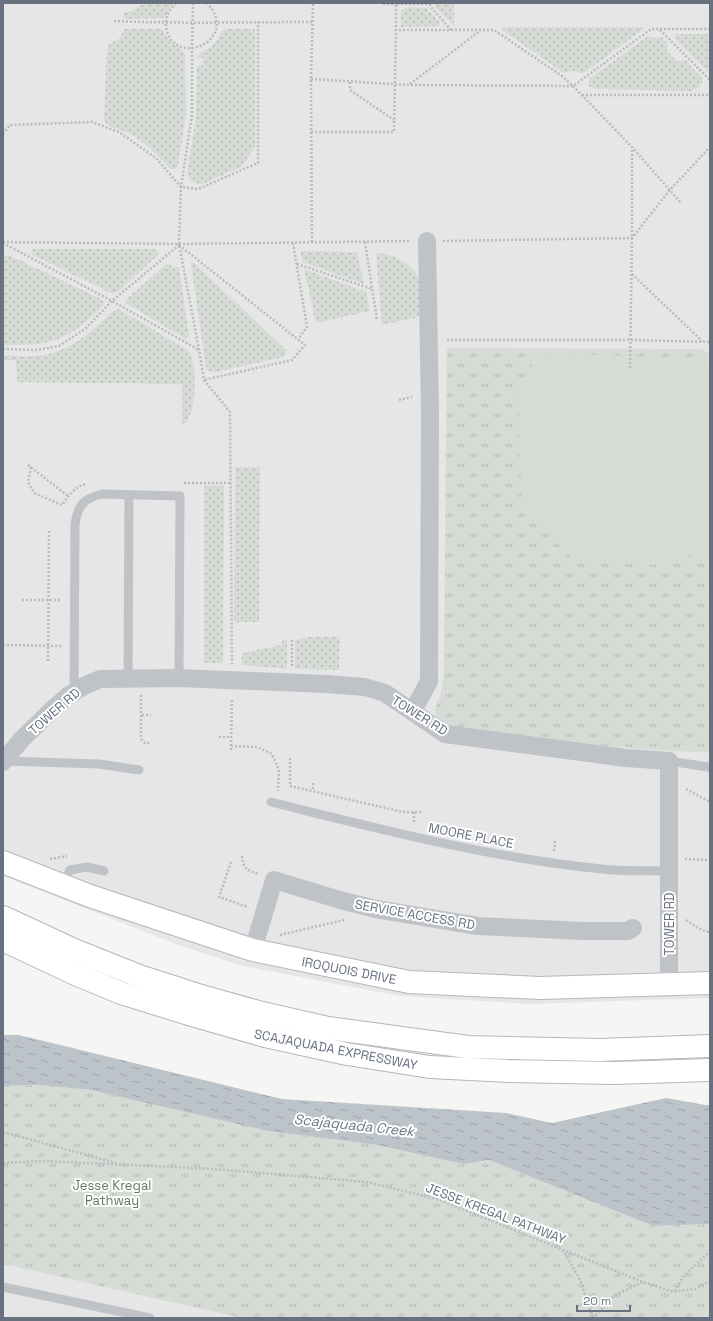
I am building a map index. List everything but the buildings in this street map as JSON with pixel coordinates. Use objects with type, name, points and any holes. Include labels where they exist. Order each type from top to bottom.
[{"type":"main road","name":"IROQUOIS DRIVE","points":[[3,862],[90,896],[254,945],[409,982],[540,988],[710,983]]},
{"type":"main road","name":"SCAJAQUADA EXPRESSWAY","points":[[3,917],[74,950],[146,978],[198,996],[262,1013],[328,1028],[468,1047],[600,1050],[710,1046]]},
{"type":"main road","name":"SCAJAQUADA EXPRESSWAY","points":[[3,940],[73,974],[121,993],[265,1036],[347,1054],[430,1067],[614,1073],[710,1070]]},
{"type":"street","points":[[413,711],[429,681],[430,412],[427,241]]},
{"type":"street","name":"TOWER RD","points":[[4,761],[21,740],[55,707],[84,686],[100,679],[179,678],[365,687],[385,693],[445,734],[626,758],[669,761],[674,865],[669,985]]},
{"type":"street","points":[[254,945],[274,880]]},
{"type":"street","name":"SERVICE ACCESS RD","points":[[274,880],[368,907],[478,926],[584,931],[628,931],[633,928]]},
{"type":"lane","points":[[74,692],[75,524],[80,506],[93,496],[102,494],[180,496],[179,678]]},
{"type":"lane","points":[[128,679],[129,495]]},
{"type":"lane","points":[[4,761],[100,764],[138,770]]},
{"type":"lane","points":[[669,761],[710,768]]},
{"type":"lane","name":"MOORE PLACE","points":[[274,802],[409,837],[544,863],[604,870],[674,865]]},
{"type":"lane","points":[[63,885],[70,870],[87,867],[104,871]]},
{"type":"lane","points":[[3,1287],[150,1318]]},
{"type":"path","points":[[176,3],[171,7],[167,15],[167,31],[176,44],[192,48],[200,47],[207,43],[216,30],[217,22],[215,15],[212,8],[207,3]]},
{"type":"path","points":[[194,3],[192,115],[181,187],[179,244],[204,380],[230,412],[232,668]]},
{"type":"path","points":[[312,242],[311,79],[313,3]]},
{"type":"path","points":[[384,3],[430,3],[430,6],[451,30]]},
{"type":"path","points":[[311,132],[394,132],[396,4]]},
{"type":"path","points":[[114,21],[166,23],[313,22]]},
{"type":"path","points":[[3,134],[10,125],[92,122],[119,132],[156,158],[181,187],[198,189],[258,163],[258,22]]},
{"type":"path","points":[[311,79],[409,85],[573,86],[652,29],[710,29]]},
{"type":"path","points":[[659,29],[710,80]]},
{"type":"path","points":[[396,30],[494,30],[562,76],[573,86],[632,147],[681,203]]},
{"type":"path","points":[[409,85],[482,30]]},
{"type":"path","points":[[350,82],[350,90],[394,121]]},
{"type":"path","points":[[581,95],[710,95]]},
{"type":"path","points":[[630,368],[632,147]]},
{"type":"path","points":[[632,238],[669,191],[710,147]]},
{"type":"path","points":[[3,242],[179,244],[632,238]]},
{"type":"path","points":[[3,242],[199,350]]},
{"type":"path","points":[[293,242],[307,327],[298,339]]},
{"type":"path","points":[[365,242],[377,320]]},
{"type":"path","points":[[3,349],[37,350],[58,346],[85,329],[112,301],[179,244]]},
{"type":"path","points":[[179,244],[305,345],[292,360],[204,380]]},
{"type":"path","points":[[297,264],[372,289]]},
{"type":"path","points":[[631,274],[702,342]]},
{"type":"path","points":[[429,340],[630,340],[710,342]]},
{"type":"path","points":[[28,465],[68,496]]},
{"type":"path","points":[[31,467],[28,482],[34,492],[62,505]]},
{"type":"path","points":[[193,483],[230,483]]},
{"type":"path","points":[[48,661],[50,646],[49,531]]},
{"type":"path","points":[[22,600],[50,600]]},
{"type":"path","points":[[292,640],[292,672]]},
{"type":"path","points":[[3,645],[50,646]]},
{"type":"path","points":[[141,692],[141,739],[145,743],[151,743]]},
{"type":"path","points":[[232,694],[231,748],[257,747],[272,754],[279,770],[279,785],[274,802]]},
{"type":"path","points":[[141,715],[151,715]]},
{"type":"path","points":[[219,737],[231,737]]},
{"type":"path","points":[[290,758],[290,786],[403,812],[423,812]]},
{"type":"path","points":[[312,783],[312,791]]},
{"type":"path","points":[[680,785],[710,802]]},
{"type":"path","points":[[414,812],[414,827]]},
{"type":"path","points":[[554,850],[555,841]]},
{"type":"path","points":[[242,856],[243,865],[248,871],[274,880]]},
{"type":"path","points":[[674,865],[710,860]]},
{"type":"path","points":[[231,862],[219,897],[264,913]]},
{"type":"path","points":[[254,945],[347,919]]},
{"type":"path","points":[[680,919],[687,920],[704,932],[710,932]]},
{"type":"path","points":[[3,1132],[121,1165]]},
{"type":"path","name":"JESSE KREGAL PATHWAY","points":[[3,1163],[44,1161],[214,1169],[366,1182],[437,1199],[643,1282],[674,1292],[695,1289],[710,1282]]},
{"type":"path","points":[[563,1249],[580,1280],[593,1318],[615,1295],[643,1282]]},
{"type":"path","points":[[674,1292],[683,1277],[710,1251]]},
{"type":"shaded area","points":[[3,3],[710,3],[710,998],[529,1004],[400,996],[243,966],[181,946],[3,876]]},
{"type":"shaded area","points":[[3,1264],[241,1318],[3,1318]]},
{"type":"green space","points":[[144,3],[173,3],[165,18],[125,19],[123,13],[135,10]]},
{"type":"green space","points":[[434,3],[454,3],[454,26],[435,6]]},
{"type":"green space","points":[[407,7],[426,8],[440,23],[440,26],[401,27],[401,11]]},
{"type":"green space","points":[[502,27],[643,27],[644,29],[584,73],[573,71],[564,73],[502,30]]},
{"type":"green space","points":[[125,29],[162,29],[172,44],[180,48],[185,54],[186,114],[178,166],[175,169],[170,169],[156,154],[135,137],[129,133],[108,125],[104,120],[107,48],[109,44],[119,39]]},
{"type":"green space","points":[[225,29],[255,29],[255,147],[241,167],[202,184],[197,184],[190,181],[187,173],[196,118],[197,66],[203,65],[203,58],[197,58],[214,44],[221,32]]},
{"type":"green space","points":[[675,34],[710,34],[710,73],[674,38]]},
{"type":"green space","points":[[648,36],[653,38],[662,37],[668,45],[666,50],[678,62],[685,60],[702,78],[703,82],[701,85],[691,91],[597,89],[590,87],[588,83],[590,78]]},
{"type":"green space","points":[[33,249],[154,249],[157,250],[158,255],[118,292],[113,294],[33,255],[31,252]]},
{"type":"green space","points":[[300,251],[357,252],[364,284],[303,262]]},
{"type":"green space","points":[[376,253],[398,258],[410,266],[415,272],[421,285],[423,316],[382,325]]},
{"type":"green space","points":[[7,255],[101,299],[104,305],[74,331],[56,340],[34,344],[3,345],[3,256]]},
{"type":"green space","points":[[193,262],[286,350],[286,355],[283,357],[216,372],[211,372],[206,368],[191,265]]},
{"type":"green space","points":[[167,264],[174,267],[179,267],[189,336],[188,338],[184,338],[126,303],[127,299]]},
{"type":"green space","points":[[304,269],[366,292],[370,311],[316,323]]},
{"type":"green space","points":[[119,309],[189,351],[194,367],[195,379],[193,402],[191,412],[187,420],[182,425],[182,384],[17,382],[16,360],[3,360],[3,355],[38,356],[54,353],[81,339],[113,311]]},
{"type":"green space","points":[[447,348],[701,349],[710,354],[710,752],[612,747],[451,729],[436,717],[436,707],[442,687],[444,666]]},
{"type":"green space","points":[[537,353],[698,358],[710,370],[710,549],[664,565],[576,562],[522,507],[518,396]]},
{"type":"green space","points":[[235,467],[260,467],[259,622],[234,622]]},
{"type":"green space","points":[[204,486],[224,486],[223,658],[222,662],[220,663],[204,663]]},
{"type":"green space","points":[[309,637],[340,637],[339,670],[295,669],[295,640]]},
{"type":"green space","points":[[287,639],[287,669],[242,665],[242,653],[282,645],[282,640]]},
{"type":"green space","name":"Jesse Kregal Pathway","points":[[41,1085],[92,1090],[268,1131],[377,1145],[463,1164],[489,1160],[653,1226],[710,1224],[710,1318],[241,1318],[3,1264],[3,1086]]},
{"type":"water","name":"Scajaquada Creek","points":[[3,1035],[19,1035],[282,1099],[506,1113],[552,1123],[666,1098],[710,1105],[710,1224],[653,1226],[489,1160],[463,1164],[377,1145],[268,1131],[91,1090],[41,1085],[3,1086]]}]
